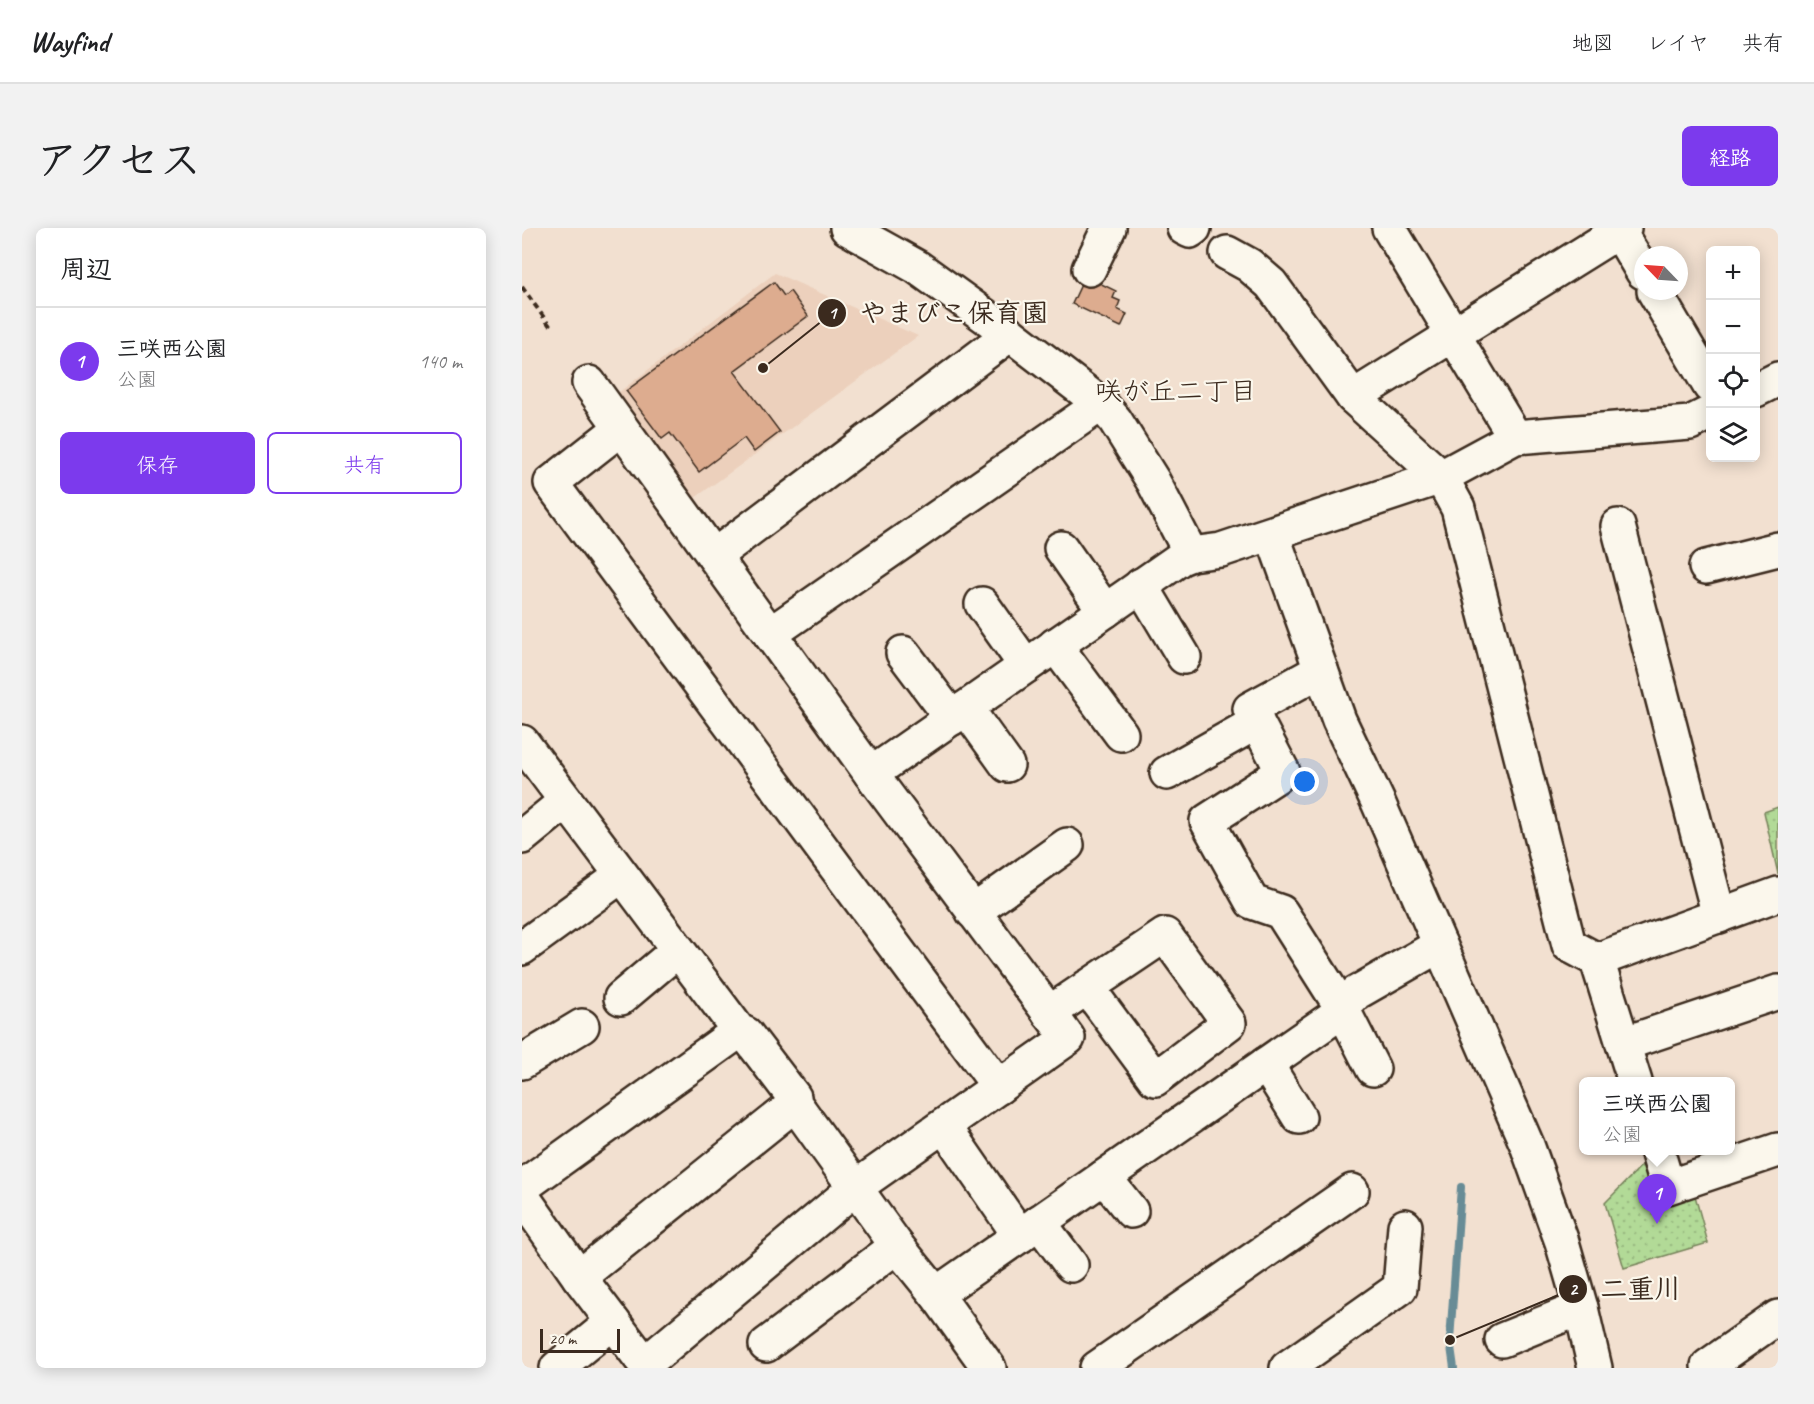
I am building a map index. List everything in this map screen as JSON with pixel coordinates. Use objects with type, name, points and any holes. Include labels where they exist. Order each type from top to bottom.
[{"type":"street","points":[[847,228],[917,267],[1010,334],[1101,404],[1114,420],[1153,481],[1191,554]]},
{"type":"street","points":[[1089,269],[1109,228]]},
{"type":"street","points":[[1184,228],[1190,231],[1194,228]]},
{"type":"street","points":[[1389,228],[1515,437]]},
{"type":"street","points":[[1353,397],[1620,229],[1634,256]]},
{"type":"street","points":[[1227,253],[1249,265],[1271,284],[1353,397],[1441,477],[1458,508],[1569,945],[1598,960],[1633,1077]]},
{"type":"street","points":[[1659,300],[1706,379]]},
{"type":"street","points":[[714,556],[1010,334]]},
{"type":"street","points":[[1760,388],[1778,379]]},
{"type":"street","points":[[527,1213],[646,1366],[856,1187],[1068,1038],[871,774],[589,383]]},
{"type":"street","points":[[770,634],[1101,404]]},
{"type":"street","points":[[871,774],[1181,558],[1191,554],[1221,550],[1441,477],[1515,437],[1690,423],[1706,415]]},
{"type":"street","points":[[621,428],[551,483],[999,1087]]},
{"type":"street","points":[[1618,526],[1719,916]]},
{"type":"street","points":[[1272,534],[1339,720],[1378,802],[1527,1145],[1562,1242],[1595,1368]]},
{"type":"street","points":[[1061,548],[1105,611]]},
{"type":"street","points":[[1706,567],[1778,549]]},
{"type":"street","points":[[1141,585],[1184,657]]},
{"type":"street","points":[[982,604],[1026,666]]},
{"type":"street","points":[[1055,645],[1121,734]]},
{"type":"street","points":[[903,653],[1007,765]]},
{"type":"street","points":[[1321,670],[1250,709],[1283,772],[1207,821],[1252,902],[1281,912],[1342,1008],[1373,1069]]},
{"type":"street","points":[[1167,773],[1257,722]]},
{"type":"street","points":[[526,754],[566,801],[739,1031],[746,1034],[794,1097],[795,1104],[897,1246],[936,1294],[989,1368]]},
{"type":"street","points":[[522,837],[566,801]]},
{"type":"street","points":[[973,912],[1067,845]]},
{"type":"street","points":[[522,948],[621,876]]},
{"type":"street","points":[[1598,960],[1778,894]]},
{"type":"street","points":[[936,1294],[1335,1016],[1356,993],[1440,945]]},
{"type":"street","points":[[621,998],[678,950]]},
{"type":"street","points":[[1048,1013],[1087,987]]},
{"type":"street","points":[[1623,1044],[1778,992]]},
{"type":"street","points":[[522,1062],[582,1026]]},
{"type":"street","points":[[522,1187],[739,1031]]},
{"type":"street","points":[[1266,1064],[1299,1117]]},
{"type":"street","points":[[579,1277],[795,1104]]},
{"type":"street","points":[[944,1126],[1030,1229],[1071,1265]]},
{"type":"street","points":[[1658,1155],[1668,1187],[1778,1150]]},
{"type":"street","points":[[1104,1177],[1131,1211]]},
{"type":"street","points":[[1097,1368],[1352,1191]]},
{"type":"street","points":[[1287,1368],[1400,1288],[1406,1226]]},
{"type":"street","points":[[766,1345],[897,1246]]},
{"type":"street","points":[[1502,1340],[1581,1308]]},
{"type":"street","points":[[1708,1366],[1778,1317]]},
{"type":"street","points":[[557,1368],[613,1322]]},
{"type":"path","points":[[522,287],[550,326]]},
{"type":"shaded area","points":[[775,273],[918,336],[688,503],[610,399]]},
{"type":"green space","points":[[1778,807],[1778,874],[1764,812]]},
{"type":"green space","points":[[1647,1160],[1661,1204],[1694,1192],[1708,1243],[1624,1268],[1605,1203]]},
{"type":"building","points":[[1085,276],[1116,291],[1113,298],[1120,301],[1117,309],[1127,314],[1121,327],[1072,304]]},
{"type":"building","points":[[774,282],[784,296],[790,291],[808,316],[734,371],[780,432],[754,452],[744,438],[699,472],[670,433],[662,439],[626,391]]},
{"type":"waterway","points":[[1454,1368],[1450,1340],[1461,1187]]},
{"type":"place","name":"やまびこ保育園","points":[[763,368]]},
{"type":"place","name":"三咲西公園","points":[[1657,1224]]},
{"type":"place","name":"二重川","points":[[1450,1340]]},
{"type":"district","name":"咲が丘二丁目","points":[[1176,391]]}]
